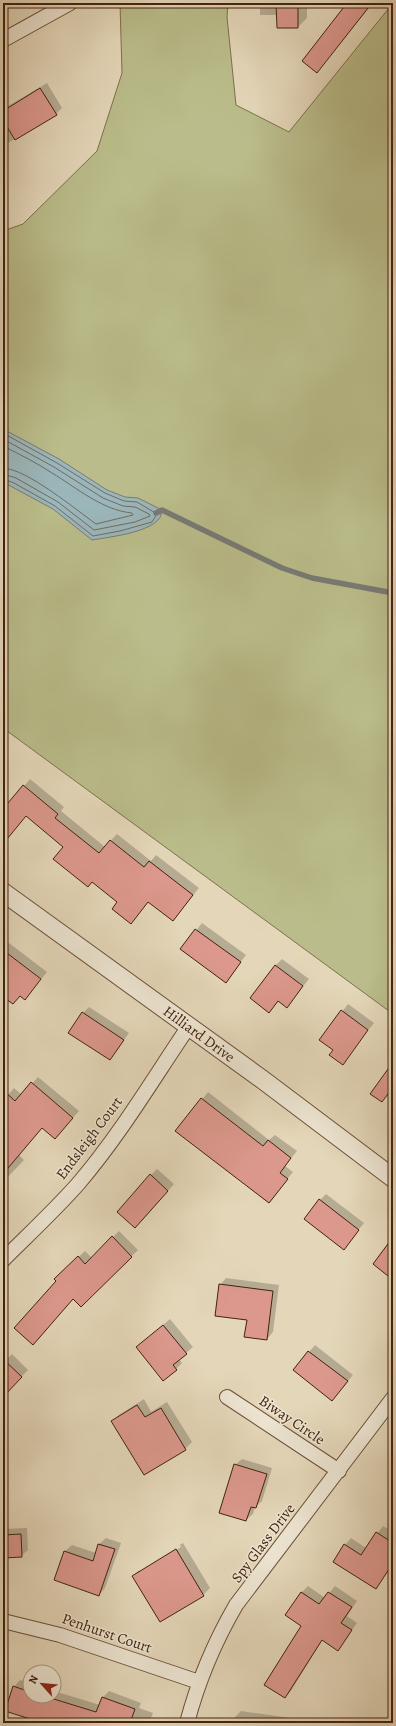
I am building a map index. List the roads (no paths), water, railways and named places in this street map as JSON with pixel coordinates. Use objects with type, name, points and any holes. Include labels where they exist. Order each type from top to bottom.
[{"type":"street","points":[[3,40],[70,3]]},
{"type":"street","name":"Hilliard Drive","points":[[3,892],[189,1026],[393,1178]]},
{"type":"street","name":"Endsleigh Court","points":[[3,1260],[40,1225],[87,1172],[120,1128],[189,1026]]},
{"type":"street","name":"Biway Circle","points":[[227,1397],[339,1471]]},
{"type":"street","name":"Spy Glass Drive","points":[[187,1723],[199,1682],[218,1637],[236,1605],[393,1398]]},
{"type":"street","name":"Penhurst Court","points":[[3,1621],[60,1635],[199,1682]]},
{"type":"water","points":[[3,429],[59,459],[107,490],[125,497],[138,498],[162,510],[160,517],[154,524],[145,528],[121,535],[92,540],[53,509],[3,482]]},
{"type":"waterway","points":[[156,513],[162,510],[282,568],[312,578],[393,593]]}]
